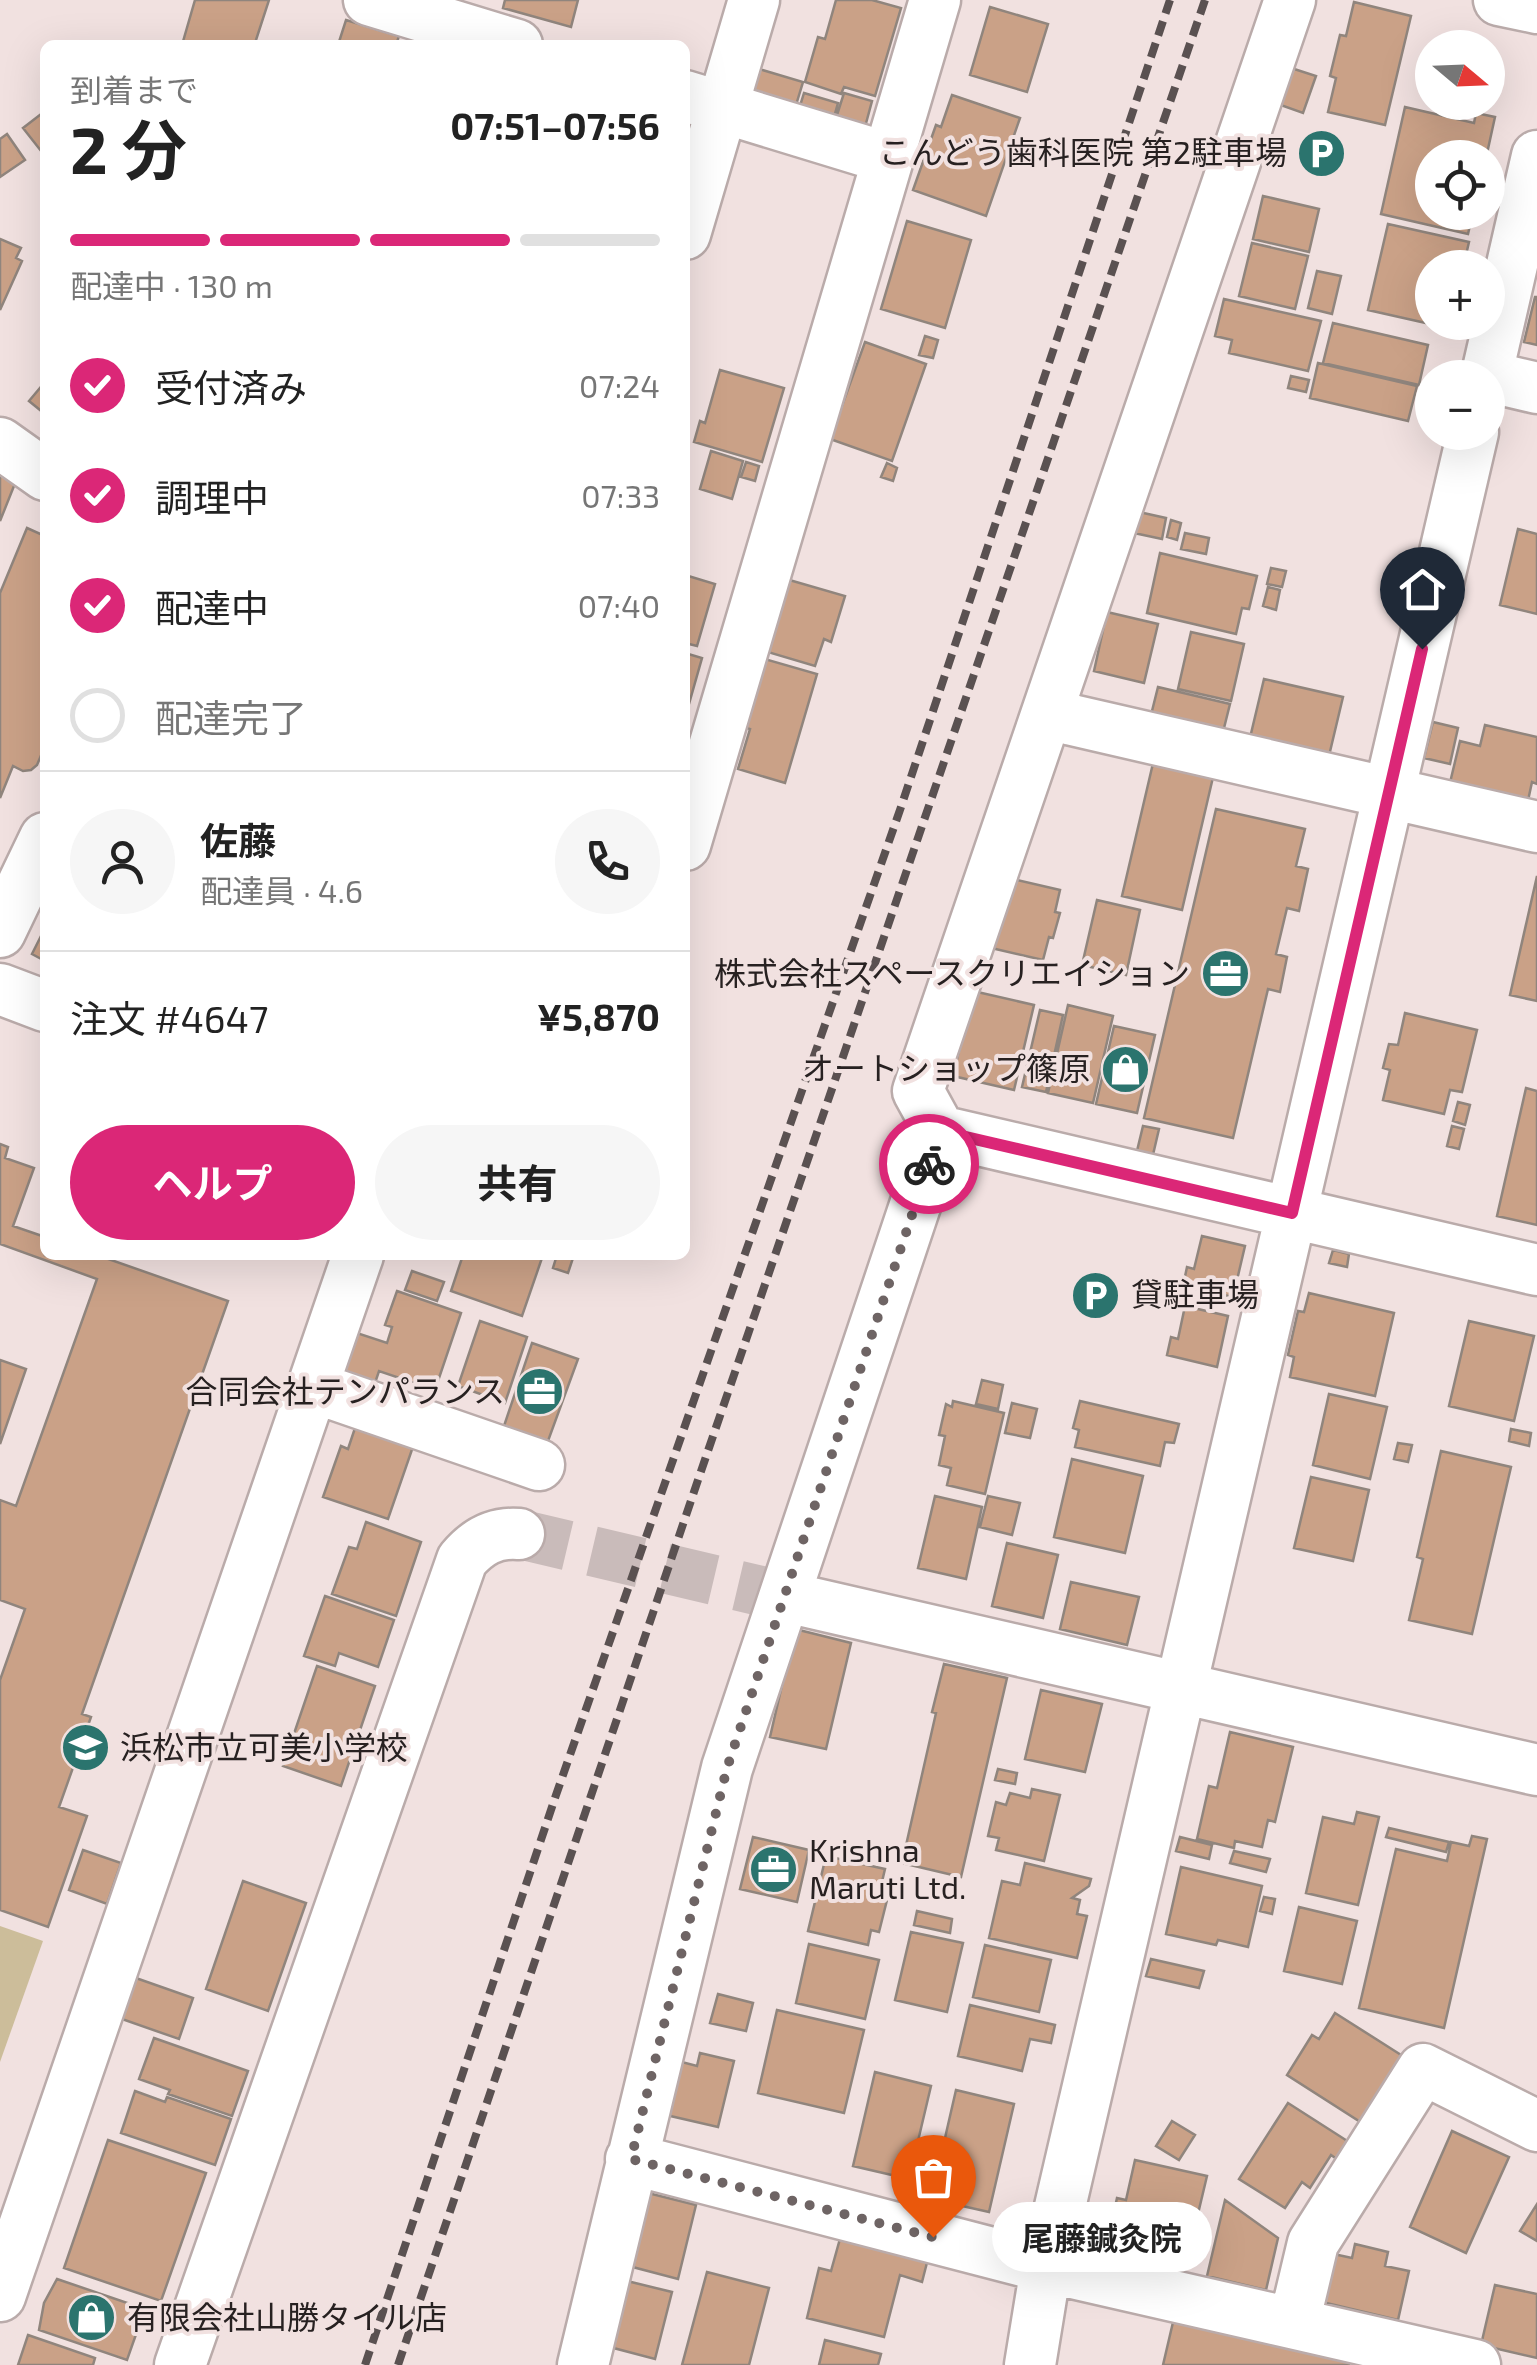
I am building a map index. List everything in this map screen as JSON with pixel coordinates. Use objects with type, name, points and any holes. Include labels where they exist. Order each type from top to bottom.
[{"type":"street","points":[[369,0],[499,40]]},
{"type":"street","points":[[690,199],[704,102],[754,0]]},
{"type":"street","points":[[690,829],[935,0]]},
{"type":"street","points":[[582,2365],[727,1768],[940,1131],[918,1091],[1290,0]]},
{"type":"street","points":[[1498,0],[1537,8]]},
{"type":"street","points":[[704,102],[888,158]]},
{"type":"street","points":[[1490,360],[1536,168]]},
{"type":"street","points":[[1505,381],[1537,388]]},
{"type":"street","points":[[0,443],[40,471]]},
{"type":"street","points":[[1030,2365],[1046,2266],[1469,450]]},
{"type":"street","points":[[1048,712],[1537,828]]},
{"type":"street","points":[[0,932],[40,848]]},
{"type":"street","points":[[0,989],[40,1004]]},
{"type":"street","points":[[940,1131],[1537,1270]]},
{"type":"street","points":[[0,2296],[356,1260]]},
{"type":"street","points":[[313,1387],[539,1465]]},
{"type":"street","points":[[180,2365],[462,1560],[474,1546],[492,1536],[519,1534]]},
{"type":"street","points":[[799,1600],[1537,1770]]},
{"type":"street","points":[[1294,2323],[1313,2243],[1423,2068],[1537,2126]]},
{"type":"street","points":[[631,2159],[1046,2266],[1476,2365]]},
{"type":"shaded area","points":[[0,1926],[43,1941],[0,2062]]},
{"type":"building","points":[[195,0],[269,0],[256,40],[183,40]]},
{"type":"building","points":[[505,0],[578,0],[571,27],[503,8]]},
{"type":"building","points":[[836,0],[872,0],[901,8],[875,96],[844,87],[841,94],[805,82],[818,37],[825,39]]},
{"type":"building","points":[[1354,2],[1411,16],[1385,125],[1328,112],[1336,78],[1330,76],[1340,35],[1346,36]]},
{"type":"building","points":[[990,7],[1048,24],[1027,92],[970,75]]},
{"type":"building","points":[[346,20],[399,36],[398,40],[340,40]]},
{"type":"building","points":[[1288,67],[1316,76],[1303,113],[1275,103]]},
{"type":"building","points":[[759,69],[803,82],[796,105],[752,92]]},
{"type":"building","points":[[804,93],[838,103],[834,117],[800,106]]},
{"type":"building","points":[[844,93],[872,101],[865,127],[836,118]]},
{"type":"building","points":[[952,95],[1020,118],[986,216],[913,190],[936,125],[941,127]]},
{"type":"building","points":[[1405,107],[1415,109],[1415,120],[1494,120],[1490,140],[1415,140],[1415,222],[1381,214]]},
{"type":"building","points":[[40,115],[40,150],[23,128]]},
{"type":"building","points":[[7,134],[25,160],[0,177],[0,139]]},
{"type":"building","points":[[1263,196],[1319,209],[1309,252],[1253,239]]},
{"type":"building","points":[[907,221],[971,240],[945,328],[881,309]]},
{"type":"building","points":[[1388,224],[1469,242],[1467,250],[1415,250],[1415,321],[1368,310]]},
{"type":"building","points":[[0,239],[21,248],[16,258],[22,261],[0,310]]},
{"type":"building","points":[[1252,243],[1308,256],[1295,309],[1239,296]]},
{"type":"building","points":[[1317,271],[1341,276],[1332,314],[1308,308]]},
{"type":"building","points":[[1537,297],[1537,345],[1524,342]]},
{"type":"building","points":[[1224,299],[1321,321],[1308,371],[1229,353],[1232,340],[1215,336]]},
{"type":"building","points":[[1333,323],[1428,345],[1425,360],[1415,360],[1415,384],[1323,363]]},
{"type":"building","points":[[925,336],[938,340],[933,358],[919,355]]},
{"type":"building","points":[[865,342],[926,364],[892,461],[830,439]]},
{"type":"building","points":[[1318,363],[1415,386],[1408,421],[1310,398]]},
{"type":"building","points":[[720,370],[784,388],[762,462],[694,442],[700,421],[705,423]]},
{"type":"building","points":[[1291,376],[1309,380],[1306,392],[1288,388]]},
{"type":"building","points":[[40,388],[40,410],[29,401]]},
{"type":"building","points":[[711,451],[743,461],[732,499],[700,489]]},
{"type":"building","points":[[746,462],[759,466],[755,481],[741,477]]},
{"type":"building","points":[[887,463],[897,468],[893,481],[881,477]]},
{"type":"building","points":[[0,474],[16,481],[0,521]]},
{"type":"building","points":[[1139,512],[1166,518],[1162,539],[1134,533]]},
{"type":"building","points":[[1171,520],[1181,523],[1177,540],[1167,537]]},
{"type":"building","points":[[27,528],[40,534],[40,758],[31,770],[13,766],[0,798],[0,593]]},
{"type":"building","points":[[1518,529],[1537,534],[1537,614],[1500,605]]},
{"type":"building","points":[[1185,533],[1209,538],[1206,554],[1181,549]]},
{"type":"building","points":[[1160,553],[1257,576],[1249,609],[1242,608],[1236,634],[1147,613]]},
{"type":"building","points":[[1271,568],[1286,571],[1282,587],[1267,584]]},
{"type":"building","points":[[690,576],[715,584],[697,646],[690,644]]},
{"type":"building","points":[[779,577],[845,596],[831,642],[824,639],[815,666],[758,649]]},
{"type":"building","points":[[1268,587],[1280,590],[1276,610],[1263,606]]},
{"type":"building","points":[[1107,612],[1158,624],[1144,683],[1094,671]]},
{"type":"building","points":[[1191,632],[1244,644],[1231,701],[1178,689]]},
{"type":"building","points":[[690,654],[702,658],[690,700]]},
{"type":"building","points":[[754,656],[817,674],[785,783],[738,769],[750,729],[734,724]]},
{"type":"building","points":[[1264,679],[1343,697],[1328,760],[1249,742]]},
{"type":"building","points":[[1158,687],[1230,704],[1221,740],[1149,723]]},
{"type":"building","points":[[1433,722],[1458,728],[1450,764],[1424,758]]},
{"type":"building","points":[[1485,725],[1537,737],[1537,784],[1532,782],[1526,810],[1448,791],[1460,741],[1480,746]]},
{"type":"building","points":[[1154,759],[1214,773],[1182,910],[1122,896]]},
{"type":"building","points":[[1216,809],[1305,829],[1296,866],[1308,869],[1299,911],[1287,908],[1276,954],[1287,957],[1280,992],[1268,989],[1233,1138],[1144,1118]]},
{"type":"building","points":[[1537,876],[1537,1001],[1510,995]]},
{"type":"building","points":[[1004,877],[1060,890],[1055,912],[1060,913],[1043,960],[987,947]]},
{"type":"building","points":[[1097,900],[1140,910],[1126,975],[1082,965]]},
{"type":"building","points":[[40,938],[40,958],[32,954]]},
{"type":"building","points":[[973,991],[1034,1005],[1014,1090],[953,1076]]},
{"type":"building","points":[[1068,1005],[1113,1016],[1093,1103],[1048,1093]]},
{"type":"building","points":[[1040,1010],[1063,1015],[1046,1092],[1022,1087]]},
{"type":"building","points":[[1405,1013],[1477,1030],[1462,1092],[1450,1090],[1444,1114],[1383,1100],[1390,1070],[1383,1068],[1389,1044],[1398,1045]]},
{"type":"building","name":"オートショップ篠原","points":[[1114,1026],[1155,1035],[1137,1113],[1096,1104]]},
{"type":"building","points":[[1526,1088],[1537,1091],[1537,1225],[1497,1216]]},
{"type":"building","points":[[1458,1102],[1470,1105],[1465,1125],[1453,1121]]},
{"type":"building","points":[[1143,1126],[1159,1129],[1152,1159],[1136,1155]]},
{"type":"building","points":[[1452,1126],[1464,1129],[1459,1149],[1447,1146]]},
{"type":"building","points":[[0,1144],[8,1147],[5,1158],[34,1168],[13,1226],[40,1235],[40,1258],[0,1244]]},
{"type":"building","points":[[1202,1236],[1245,1246],[1233,1297],[1183,1286],[1187,1267],[1194,1269]]},
{"type":"building","points":[[1333,1250],[1349,1254],[1347,1267],[1329,1263]]},
{"type":"building","points":[[44,1260],[111,1260],[228,1301],[82,1714],[91,1717],[59,1807],[87,1816],[48,1927],[0,1910],[0,1680],[25,1609],[0,1600],[0,1500],[16,1506],[97,1279]]},
{"type":"building","points":[[461,1260],[541,1260],[522,1316],[451,1291]]},
{"type":"building","points":[[555,1260],[572,1260],[568,1273],[553,1268]]},
{"type":"building","points":[[412,1271],[444,1282],[437,1301],[405,1290]]},
{"type":"building","points":[[397,1291],[461,1313],[435,1390],[379,1371],[372,1392],[340,1382],[357,1333],[387,1343],[392,1327],[385,1325]]},
{"type":"building","points":[[1309,1293],[1394,1313],[1375,1396],[1290,1377],[1294,1357],[1288,1355],[1298,1311],[1304,1312]]},
{"type":"building","points":[[1185,1306],[1228,1316],[1217,1367],[1167,1355],[1171,1337],[1178,1339]]},
{"type":"building","points":[[480,1321],[527,1337],[505,1403],[458,1386]]},
{"type":"building","points":[[1469,1321],[1534,1336],[1514,1421],[1449,1406]]},
{"type":"building","points":[[532,1343],[578,1359],[548,1441],[504,1426]]},
{"type":"building","points":[[0,1360],[26,1369],[0,1444]]},
{"type":"building","points":[[982,1380],[1003,1385],[998,1409],[976,1404]]},
{"type":"building","points":[[1329,1394],[1387,1407],[1370,1479],[1313,1465]]},
{"type":"building","points":[[953,1401],[1004,1413],[985,1494],[947,1485],[951,1468],[939,1465],[945,1436],[939,1435],[946,1404],[952,1407]]},
{"type":"building","points":[[1080,1401],[1179,1424],[1174,1443],[1165,1442],[1160,1466],[1075,1447],[1079,1430],[1073,1428]]},
{"type":"building","points":[[1012,1403],[1037,1409],[1030,1438],[1005,1433]]},
{"type":"building","points":[[358,1419],[416,1438],[388,1519],[323,1497],[341,1446],[348,1449]]},
{"type":"building","points":[[1511,1429],[1531,1433],[1529,1446],[1509,1441]]},
{"type":"building","points":[[1398,1443],[1412,1445],[1408,1462],[1394,1459]]},
{"type":"building","points":[[1441,1451],[1511,1467],[1472,1634],[1409,1620],[1423,1559],[1417,1557]]},
{"type":"building","points":[[1072,1459],[1143,1476],[1125,1553],[1054,1537]]},
{"type":"building","points":[[1311,1477],[1369,1490],[1353,1561],[1294,1548]]},
{"type":"building","points":[[935,1496],[982,1507],[966,1579],[918,1568]]},
{"type":"building","points":[[988,1496],[1020,1503],[1012,1535],[980,1527]]},
{"type":"building","points":[[366,1522],[421,1542],[396,1616],[332,1594],[349,1547],[357,1549]]},
{"type":"building","points":[[1007,1543],[1058,1555],[1043,1618],[992,1606]]},
{"type":"building","points":[[1071,1582],[1139,1597],[1127,1645],[1060,1629]]},
{"type":"building","points":[[325,1596],[394,1620],[378,1667],[339,1653],[335,1666],[304,1656]]},
{"type":"building","points":[[795,1629],[851,1643],[826,1749],[770,1737]]},
{"type":"building","points":[[944,1664],[1007,1678],[961,1877],[902,1863]]},
{"type":"building","points":[[317,1666],[375,1686],[341,1786],[283,1766]]},
{"type":"building","points":[[1041,1690],[1102,1704],[1085,1772],[1025,1759]]},
{"type":"building","points":[[1230,1732],[1293,1747],[1275,1822],[1268,1820],[1262,1847],[1235,1841],[1234,1848],[1197,1839],[1209,1786],[1217,1788]]},
{"type":"building","points":[[998,1769],[1017,1773],[1015,1784],[995,1780]]},
{"type":"building","points":[[1032,1789],[1060,1795],[1044,1861],[996,1850],[999,1838],[988,1836],[996,1802],[1006,1805],[1010,1793],[1030,1798]]},
{"type":"building","points":[[1357,1812],[1379,1817],[1358,1905],[1306,1893],[1323,1817],[1354,1824]]},
{"type":"building","points":[[1389,1828],[1449,1842],[1446,1852],[1386,1837]]},
{"type":"building","points":[[1472,1836],[1487,1839],[1444,2028],[1359,2008],[1396,1849],[1447,1861],[1451,1842],[1469,1846]]},
{"type":"building","points":[[753,1837],[809,1850],[797,1902],[740,1889]]},
{"type":"building","points":[[1180,1837],[1212,1845],[1209,1859],[1176,1851]]},
{"type":"building","points":[[83,1850],[121,1863],[107,1904],[69,1890]]},
{"type":"building","points":[[1234,1851],[1270,1859],[1266,1872],[1230,1863]]},
{"type":"building","points":[[826,1856],[885,1869],[881,1886],[890,1888],[879,1932],[871,1930],[868,1945],[808,1931]]},
{"type":"building","points":[[1025,1863],[1091,1879],[1089,1886],[1072,1898],[1080,1900],[1077,1914],[1087,1916],[1077,1958],[989,1938],[1002,1881],[1020,1885]]},
{"type":"building","points":[[1181,1867],[1262,1886],[1248,1947],[1218,1940],[1216,1945],[1166,1934]]},
{"type":"building","points":[[243,1881],[306,1903],[268,2011],[206,1989]]},
{"type":"building","points":[[1264,1897],[1275,1899],[1272,1914],[1260,1911]]},
{"type":"building","points":[[1299,1907],[1357,1921],[1342,1984],[1284,1971]]},
{"type":"building","points":[[917,1911],[952,1919],[950,1933],[914,1925]]},
{"type":"building","points":[[911,1932],[963,1943],[947,2012],[895,2000]]},
{"type":"building","points":[[809,1944],[879,1960],[865,2019],[796,2003]]},
{"type":"building","points":[[985,1945],[1051,1960],[1039,2012],[973,1997]]},
{"type":"building","points":[[1151,1959],[1204,1971],[1199,1988],[1146,1976]]},
{"type":"building","points":[[133,1977],[193,1998],[179,2039],[119,2018]]},
{"type":"building","points":[[718,1994],[753,2003],[746,2031],[710,2023]]},
{"type":"building","points":[[970,2005],[1055,2025],[1051,2043],[1030,2039],[1022,2071],[958,2056]]},
{"type":"building","points":[[777,2010],[864,2030],[844,2113],[758,2093]]},
{"type":"building","points":[[1335,2013],[1409,2060],[1362,2123],[1287,2075],[1312,2035],[1319,2039]]},
{"type":"building","points":[[154,2038],[248,2071],[232,2116],[168,2094],[170,2090],[139,2079]]},
{"type":"building","points":[[700,2053],[734,2061],[718,2127],[666,2115],[678,2061],[697,2066]]},
{"type":"building","points":[[875,2072],[931,2086],[909,2179],[853,2166]]},
{"type":"building","points":[[956,2090],[1014,2104],[989,2212],[931,2199]]},
{"type":"building","points":[[135,2091],[165,2102],[167,2097],[231,2119],[215,2165],[121,2133]]},
{"type":"building","points":[[1288,2103],[1363,2151],[1351,2169],[1331,2155],[1310,2188],[1302,2182],[1285,2208],[1239,2179]]},
{"type":"building","points":[[1172,2121],[1195,2135],[1179,2160],[1156,2146]]},
{"type":"building","points":[[1452,2131],[1509,2157],[1466,2253],[1410,2227]]},
{"type":"building","points":[[108,2140],[206,2173],[161,2301],[64,2268]]},
{"type":"building","points":[[1135,2160],[1207,2176],[1192,2239],[1185,2237],[1178,2270],[1105,2253],[1117,2198],[1126,2200]]},
{"type":"building","points":[[644,2192],[696,2205],[678,2279],[625,2265]]},
{"type":"building","points":[[1225,2200],[1278,2238],[1266,2290],[1207,2276]]},
{"type":"building","points":[[1537,2204],[1537,2241],[1520,2231]]},
{"type":"building","points":[[843,2228],[930,2251],[922,2282],[900,2275],[884,2337],[807,2318],[819,2268],[831,2271]]},
{"type":"building","points":[[1355,2244],[1388,2252],[1385,2266],[1409,2271],[1398,2320],[1318,2301],[1329,2253],[1352,2258]]},
{"type":"building","points":[[707,2272],[769,2288],[749,2365],[682,2365]]},
{"type":"building","name":"有限会社山勝タイル店","points":[[57,2279],[145,2309],[127,2360],[39,2330],[44,2303]]},
{"type":"building","points":[[623,2280],[672,2292],[655,2359],[606,2346]]},
{"type":"building","points":[[1495,2285],[1537,2294],[1537,2358],[1481,2345]]},
{"type":"building","points":[[1174,2318],[1350,2359],[1349,2365],[1163,2365]]},
{"type":"building","points":[[28,2335],[95,2358],[93,2365],[18,2365]]},
{"type":"building","points":[[825,2340],[881,2354],[878,2365],[819,2365]]},
{"type":"tunnel","points":[[519,1534],[799,1600]]},
{"type":"railway","points":[[365,2365],[556,1795],[901,807],[1170,0]]},
{"type":"railway","points":[[398,2365],[1205,0]]},
{"type":"way so far","points":[[929,1164],[727,1768],[631,2159],[933,2237]]},
{"type":"place","name":"こんどう歯科医院 第2駐車場","points":[[1322,153]]},
{"type":"place","name":"株式会社スペースクリエイション","points":[[1225,974]]},
{"type":"place","name":"オートショップ篠原","points":[[1125,1069]]},
{"type":"place","name":"貸駐車場","points":[[1096,1295]]},
{"type":"place","name":"合同会社テンパランス","points":[[540,1392]]},
{"type":"place","name":"浜松市立可美小学校","points":[[85,1748]]},
{"type":"place","name":"Krishna Maruti Ltd.","points":[[774,1869]]},
{"type":"place","name":"尾藤鍼灸院","points":[[933,2237]]},
{"type":"place","name":"有限会社山勝タイル店","points":[[92,2318]]},
{"type":"route","points":[[929,1164],[940,1131],[1292,1213],[1422,649]]}]
